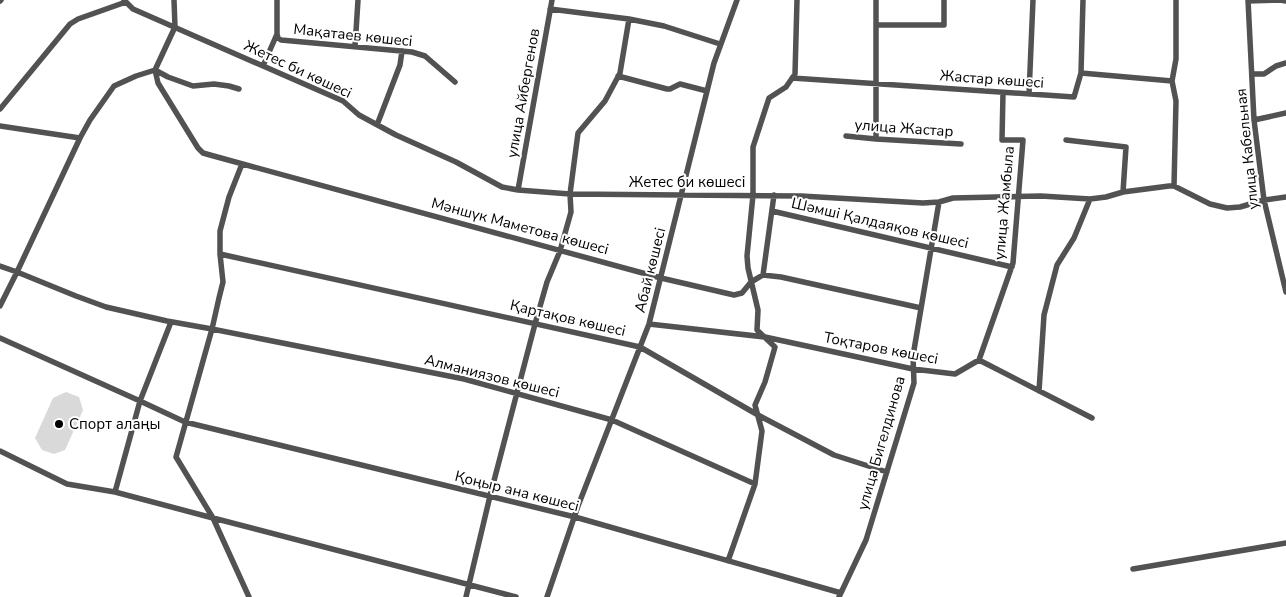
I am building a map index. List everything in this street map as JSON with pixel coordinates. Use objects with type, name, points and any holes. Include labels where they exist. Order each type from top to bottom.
[{"type":"street","points":[[0,306],[90,120],[114,86],[155,70],[175,27],[174,0]]},
{"type":"street","name":"Мақатаев көшесі","points":[[277,0],[277,34],[281,40],[412,52],[425,56],[455,82]]},
{"type":"street","points":[[356,47],[358,0]]},
{"type":"street","name":"улица Айбергенов","points":[[518,190],[552,0]]},
{"type":"street","name":"Абай көшесі","points":[[547,597],[578,506],[649,324],[714,63],[737,0]]},
{"type":"street","points":[[728,561],[755,484],[762,431],[755,405],[765,382],[774,347],[757,330],[758,310],[748,268],[747,256],[753,195],[753,148],[769,98],[786,87],[796,74],[797,0]]},
{"type":"street","points":[[876,0],[876,139]]},
{"type":"street","points":[[876,25],[944,25],[944,0]]},
{"type":"street","points":[[1028,94],[1033,0]]},
{"type":"street","points":[[1083,0],[1081,73],[1172,81]]},
{"type":"street","points":[[1176,0],[1176,59],[1172,81],[1176,101],[1174,186],[1210,204],[1227,208],[1286,197]]},
{"type":"street","points":[[0,109],[70,24],[78,19],[125,1]]},
{"type":"street","name":"Жетес би көшесі","points":[[125,1],[133,9],[343,101],[359,115],[456,162],[502,187],[518,190],[570,194],[774,195],[923,203],[939,202],[953,198],[1018,196],[1090,199],[1124,192],[1174,186]]},
{"type":"street","points":[[1248,1],[1286,1]]},
{"type":"street","name":"улица Кабельная","points":[[1248,1],[1254,120],[1264,200],[1286,292]]},
{"type":"street","points":[[550,9],[629,19],[664,26],[720,44]]},
{"type":"street","points":[[466,597],[535,324],[571,212],[570,194],[578,134],[605,101],[620,73],[629,19]]},
{"type":"street","points":[[263,66],[277,34]]},
{"type":"street","points":[[377,124],[400,65],[402,51]]},
{"type":"street","points":[[1252,74],[1264,74],[1276,66],[1286,63]]},
{"type":"street","points":[[155,70],[168,78],[193,86],[214,84],[239,89]]},
{"type":"street","name":"Мәншүк Маметова көшесі","points":[[155,70],[158,83],[198,148],[203,153],[560,251],[734,295],[742,293],[751,282],[763,275]]},
{"type":"street","name":"Жастар көшесі","points":[[792,78],[1074,97],[1081,73]]},
{"type":"street","points":[[618,76],[666,89],[680,84],[707,91]]},
{"type":"street","name":"улица Жамбыла","points":[[979,360],[1013,263],[1023,140],[1002,140],[1003,93]]},
{"type":"street","points":[[1254,120],[1286,113]]},
{"type":"street","points":[[0,126],[80,138]]},
{"type":"street","name":"улица Жастар","points":[[846,136],[961,144]]},
{"type":"street","points":[[1066,140],[1126,147],[1124,192]]},
{"type":"street","points":[[242,164],[220,231],[222,282],[212,329],[176,457],[213,518],[250,597]]},
{"type":"street","points":[[774,195],[763,275],[921,308]]},
{"type":"street","points":[[1039,391],[1044,315],[1057,265],[1074,238],[1090,199]]},
{"type":"street","name":"улица Бигелдинова","points":[[840,595],[866,540],[914,383],[913,356],[939,202]]},
{"type":"street","name":"Шәмші Қалдаяқов көшесі","points":[[772,211],[1012,267]]},
{"type":"street","name":"Қартақов көшесі","points":[[220,254],[640,347],[758,416],[834,456],[887,472]]},
{"type":"street","name":"Алманиязов көшесі","points":[[0,266],[106,307],[171,322],[464,379],[612,420],[755,484]]},
{"type":"street","points":[[116,492],[140,400],[171,322]]},
{"type":"street","name":"Тоқтаров көшесі","points":[[649,324],[765,337],[913,369],[955,374],[979,360]]},
{"type":"street","name":"Қоңыр ана көшесі","points":[[0,338],[185,422],[575,518],[840,595]]},
{"type":"street","points":[[979,360],[1092,418]]},
{"type":"street","points":[[0,451],[67,484],[116,492],[516,597]]},
{"type":"street","points":[[1133,568],[1286,543]]},
{"type":"shaded area","name":"Спорт алаңы","points":[[66,392],[79,397],[83,410],[65,450],[54,454],[42,450],[35,438],[53,398]]},
{"type":"place","name":"Спорт алаңы","points":[[59,424]]}]
